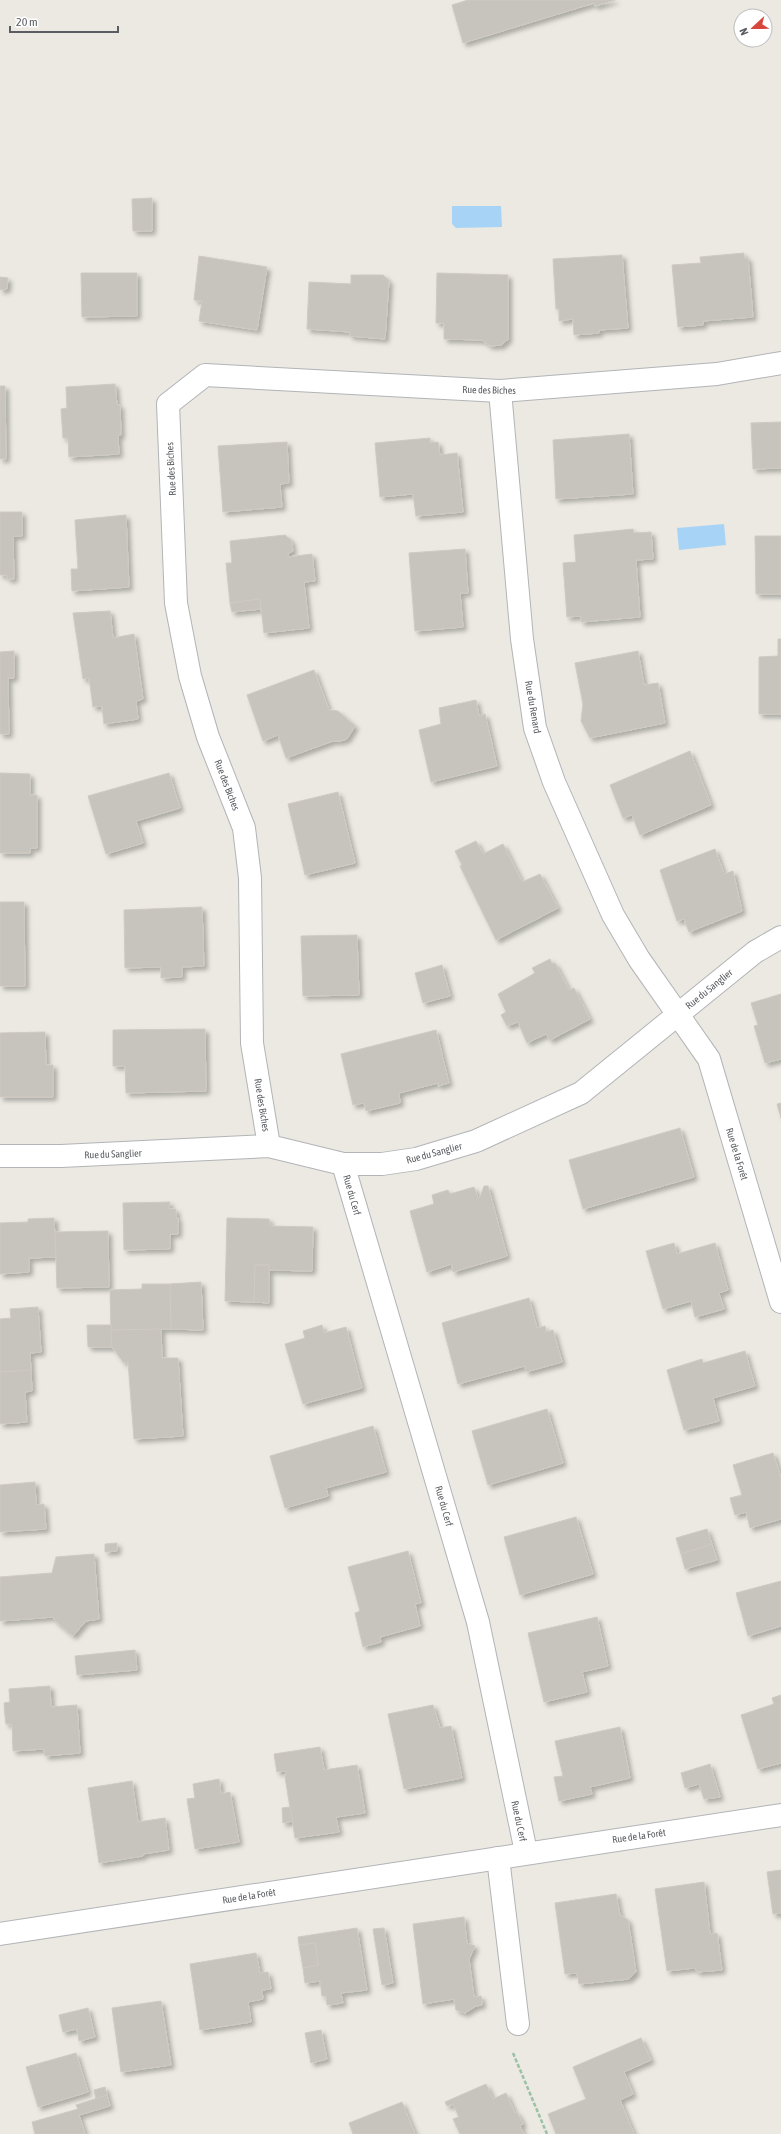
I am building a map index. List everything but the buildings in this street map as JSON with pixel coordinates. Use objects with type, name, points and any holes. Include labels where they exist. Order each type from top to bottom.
[{"type":"street","name":"Rue des Biches","points":[[269,1146],[252,1043],[250,878],[244,828],[208,737],[190,676],[176,603],[168,404],[205,375],[500,391],[709,375],[781,363]]},
{"type":"street","name":"Rue du Renard","points":[[500,391],[522,639],[535,728],[554,782],[613,914],[639,959],[678,1014]]},
{"type":"street","name":"Rue du Sanglier","points":[[0,1156],[61,1156],[192,1150],[233,1146],[269,1146],[343,1164],[382,1164],[416,1159],[476,1141],[581,1093],[755,952],[781,937]]},
{"type":"street","name":"Rue de la Forêt","points":[[678,1014],[709,1059],[781,1302]]},
{"type":"street","name":"Rue du Cerf","points":[[343,1164],[478,1622],[526,1852]]},
{"type":"street","name":"Rue de la Forêt","points":[[0,1934],[498,1858],[526,1852],[781,1815]]},
{"type":"street","points":[[498,1858],[518,2024]]},
{"type":"path","points":[[518,2024],[511,2051],[547,2134]]},
{"type":"water","points":[[452,206],[501,206],[502,227],[456,228],[452,224]]},
{"type":"water","points":[[724,524],[726,545],[679,550],[677,528]]}]
